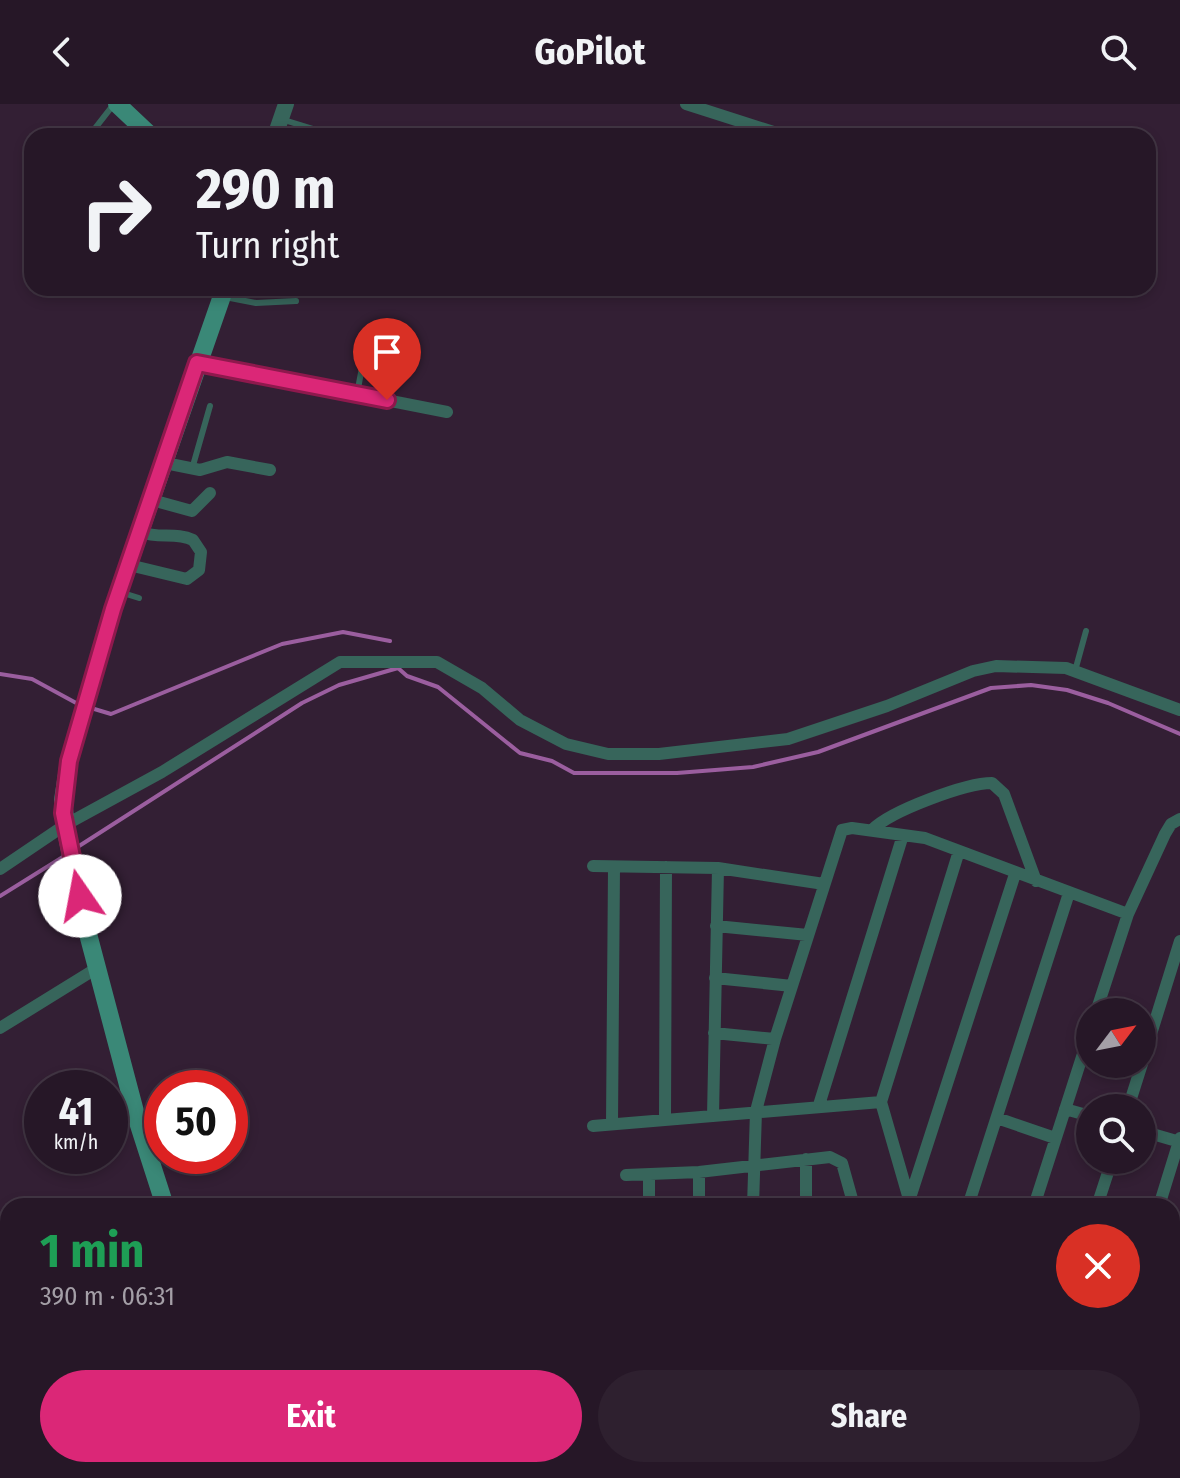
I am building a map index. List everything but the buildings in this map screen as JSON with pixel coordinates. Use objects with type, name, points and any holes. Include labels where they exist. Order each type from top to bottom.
[{"type":"main road","points":[[116,104],[142,128]]},
{"type":"main road","points":[[163,1198],[97,968],[66,831],[63,800],[90,683],[221,296]]},
{"type":"street","points":[[686,104],[761,128]]},
{"type":"street","points":[[197,363],[447,412]]},
{"type":"street","points":[[165,463],[192,469],[227,462],[270,470]]},
{"type":"street","points":[[152,500],[192,511],[210,493]]},
{"type":"street","points":[[129,565],[187,579],[199,570],[201,552],[193,540],[178,536],[160,538],[141,532]]},
{"type":"street","points":[[0,869],[340,662],[437,662],[482,688],[520,720],[566,744],[608,754],[674,753],[788,739],[887,706],[973,671],[996,666],[1054,666],[1075,671],[1180,710]]},
{"type":"street","points":[[872,830],[886,820],[930,801],[972,786],[992,783],[1004,794],[1036,881]]},
{"type":"street","points":[[1101,998],[1128,914],[1165,834],[1171,824],[1180,819]]},
{"type":"street","points":[[753,1198],[756,1111],[775,1039],[842,830],[872,830],[925,838],[1128,914]]},
{"type":"street","points":[[819,1105],[903,835]]},
{"type":"street","points":[[909,1198],[881,1102],[959,851]]},
{"type":"street","points":[[593,866],[718,868],[824,884]]},
{"type":"street","points":[[665,1119],[666,867]]},
{"type":"street","points":[[612,1123],[614,868]]},
{"type":"street","points":[[713,1116],[718,868]]},
{"type":"street","points":[[912,1198],[1015,874]]},
{"type":"street","points":[[971,1198],[1069,893]]},
{"type":"street","points":[[716,926],[808,935]]},
{"type":"street","points":[[1156,1019],[1180,941]]},
{"type":"street","points":[[0,1028],[97,968]]},
{"type":"street","points":[[715,978],[792,986]]},
{"type":"street","points":[[714,1033],[775,1039]]},
{"type":"street","points":[[1036,1198],[1076,1075]]},
{"type":"street","points":[[593,1126],[881,1102]]},
{"type":"street","points":[[1065,1109],[1076,1112]]},
{"type":"street","points":[[997,1118],[1055,1138]]},
{"type":"street","points":[[1156,1135],[1180,1141],[1162,1198]]},
{"type":"street","points":[[806,1159],[806,1198]]},
{"type":"street","points":[[626,1175],[699,1172],[806,1159],[841,1160],[852,1198]]},
{"type":"street","points":[[699,1172],[699,1198]]},
{"type":"street","points":[[1100,1198],[1107,1174]]},
{"type":"street","points":[[649,1176],[649,1198]]},
{"type":"lane","points":[[96,128],[116,104]]},
{"type":"lane","points":[[283,112],[318,128]]},
{"type":"lane","points":[[237,296],[256,303],[296,301]]},
{"type":"lane","points":[[357,394],[363,362]]},
{"type":"lane","points":[[192,469],[210,406]]},
{"type":"lane","points":[[119,592],[139,598]]},
{"type":"lane","points":[[1075,671],[1086,631]]},
{"type":"waterway","points":[[91,708],[111,714],[282,644],[343,632],[390,641]]},
{"type":"waterway","points":[[76,848],[302,703],[339,685],[398,668],[407,676],[438,687],[520,753],[552,761],[574,773],[677,773],[753,767],[818,752],[991,688],[1031,685],[1067,690],[1108,703],[1180,734]]},
{"type":"waterway","points":[[0,674],[32,679],[78,704]]},
{"type":"waterway","points":[[0,896],[66,855]]},
{"type":"route","points":[[80,896],[63,813],[69,761],[113,609],[185,406],[197,363],[387,400]]}]
